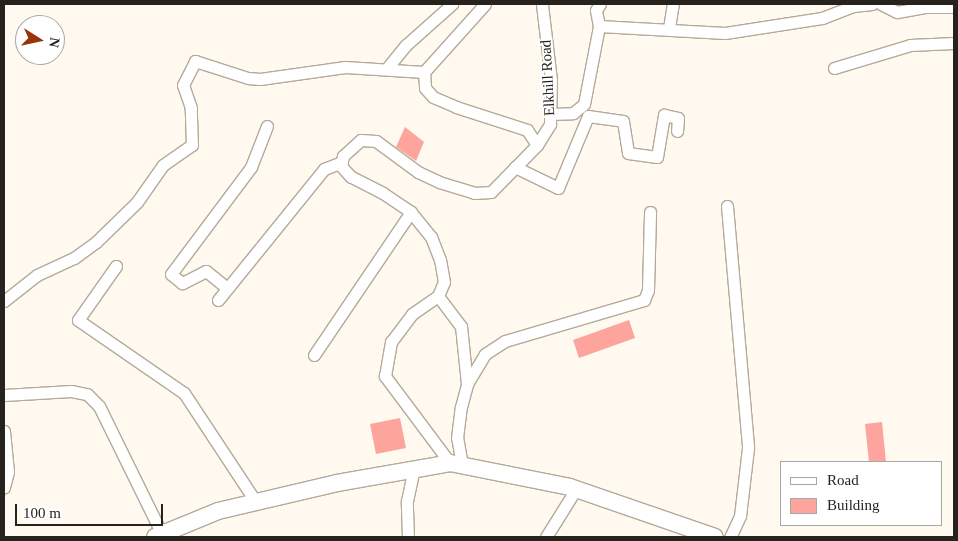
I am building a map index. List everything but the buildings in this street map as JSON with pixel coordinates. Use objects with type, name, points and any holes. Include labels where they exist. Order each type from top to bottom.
[{"type":"highway","points":[[166,535],[218,512],[256,502],[414,468],[456,464],[576,489],[715,537]]},
{"type":"street","points":[[388,67],[418,33],[452,4]]},
{"type":"street","points":[[485,4],[424,72],[425,88],[433,96],[527,130],[537,145]]},
{"type":"street","name":"Elkhill Road","points":[[342,162],[352,145],[361,140],[376,141],[418,172],[474,193],[491,192],[537,145],[550,124],[551,80],[542,4]]},
{"type":"street","points":[[550,114],[573,113],[584,104],[599,26],[596,10],[600,4]]},
{"type":"street","points":[[669,28],[673,4]]},
{"type":"street","points":[[599,26],[669,28],[726,33],[822,18],[853,6],[872,4]]},
{"type":"street","points":[[886,6],[954,7]]},
{"type":"street","points":[[834,68],[910,45],[954,43]]},
{"type":"street","points":[[4,302],[37,275],[74,258],[96,242],[137,202],[163,166],[192,145],[191,108],[183,85],[196,61],[248,78],[260,79],[345,67],[388,67],[424,72]]},
{"type":"street","points":[[515,167],[558,188],[588,116],[622,121],[628,153],[657,157],[664,115],[678,118],[677,131]]},
{"type":"street","points":[[227,288],[206,271],[182,283],[171,274],[250,167],[267,126]]},
{"type":"street","points":[[218,300],[324,169],[342,162],[351,177],[384,193],[411,212],[431,237],[440,260],[444,282],[438,296],[412,314],[391,342],[384,376],[456,464]]},
{"type":"street","points":[[727,206],[748,448],[740,516],[730,537]]},
{"type":"street","points":[[314,355],[411,212]]},
{"type":"street","points":[[467,384],[485,354],[505,341],[644,300],[648,290],[650,212]]},
{"type":"street","points":[[116,266],[78,320],[184,393],[256,502]]},
{"type":"street","points":[[438,296],[461,326],[467,384],[457,438],[456,464]]},
{"type":"street","points":[[4,394],[71,391],[87,394],[100,406],[166,535]]},
{"type":"street","points":[[4,431],[8,465],[4,487]]},
{"type":"street","points":[[408,537],[407,501],[414,468]]},
{"type":"street","points":[[546,537],[576,489]]}]
